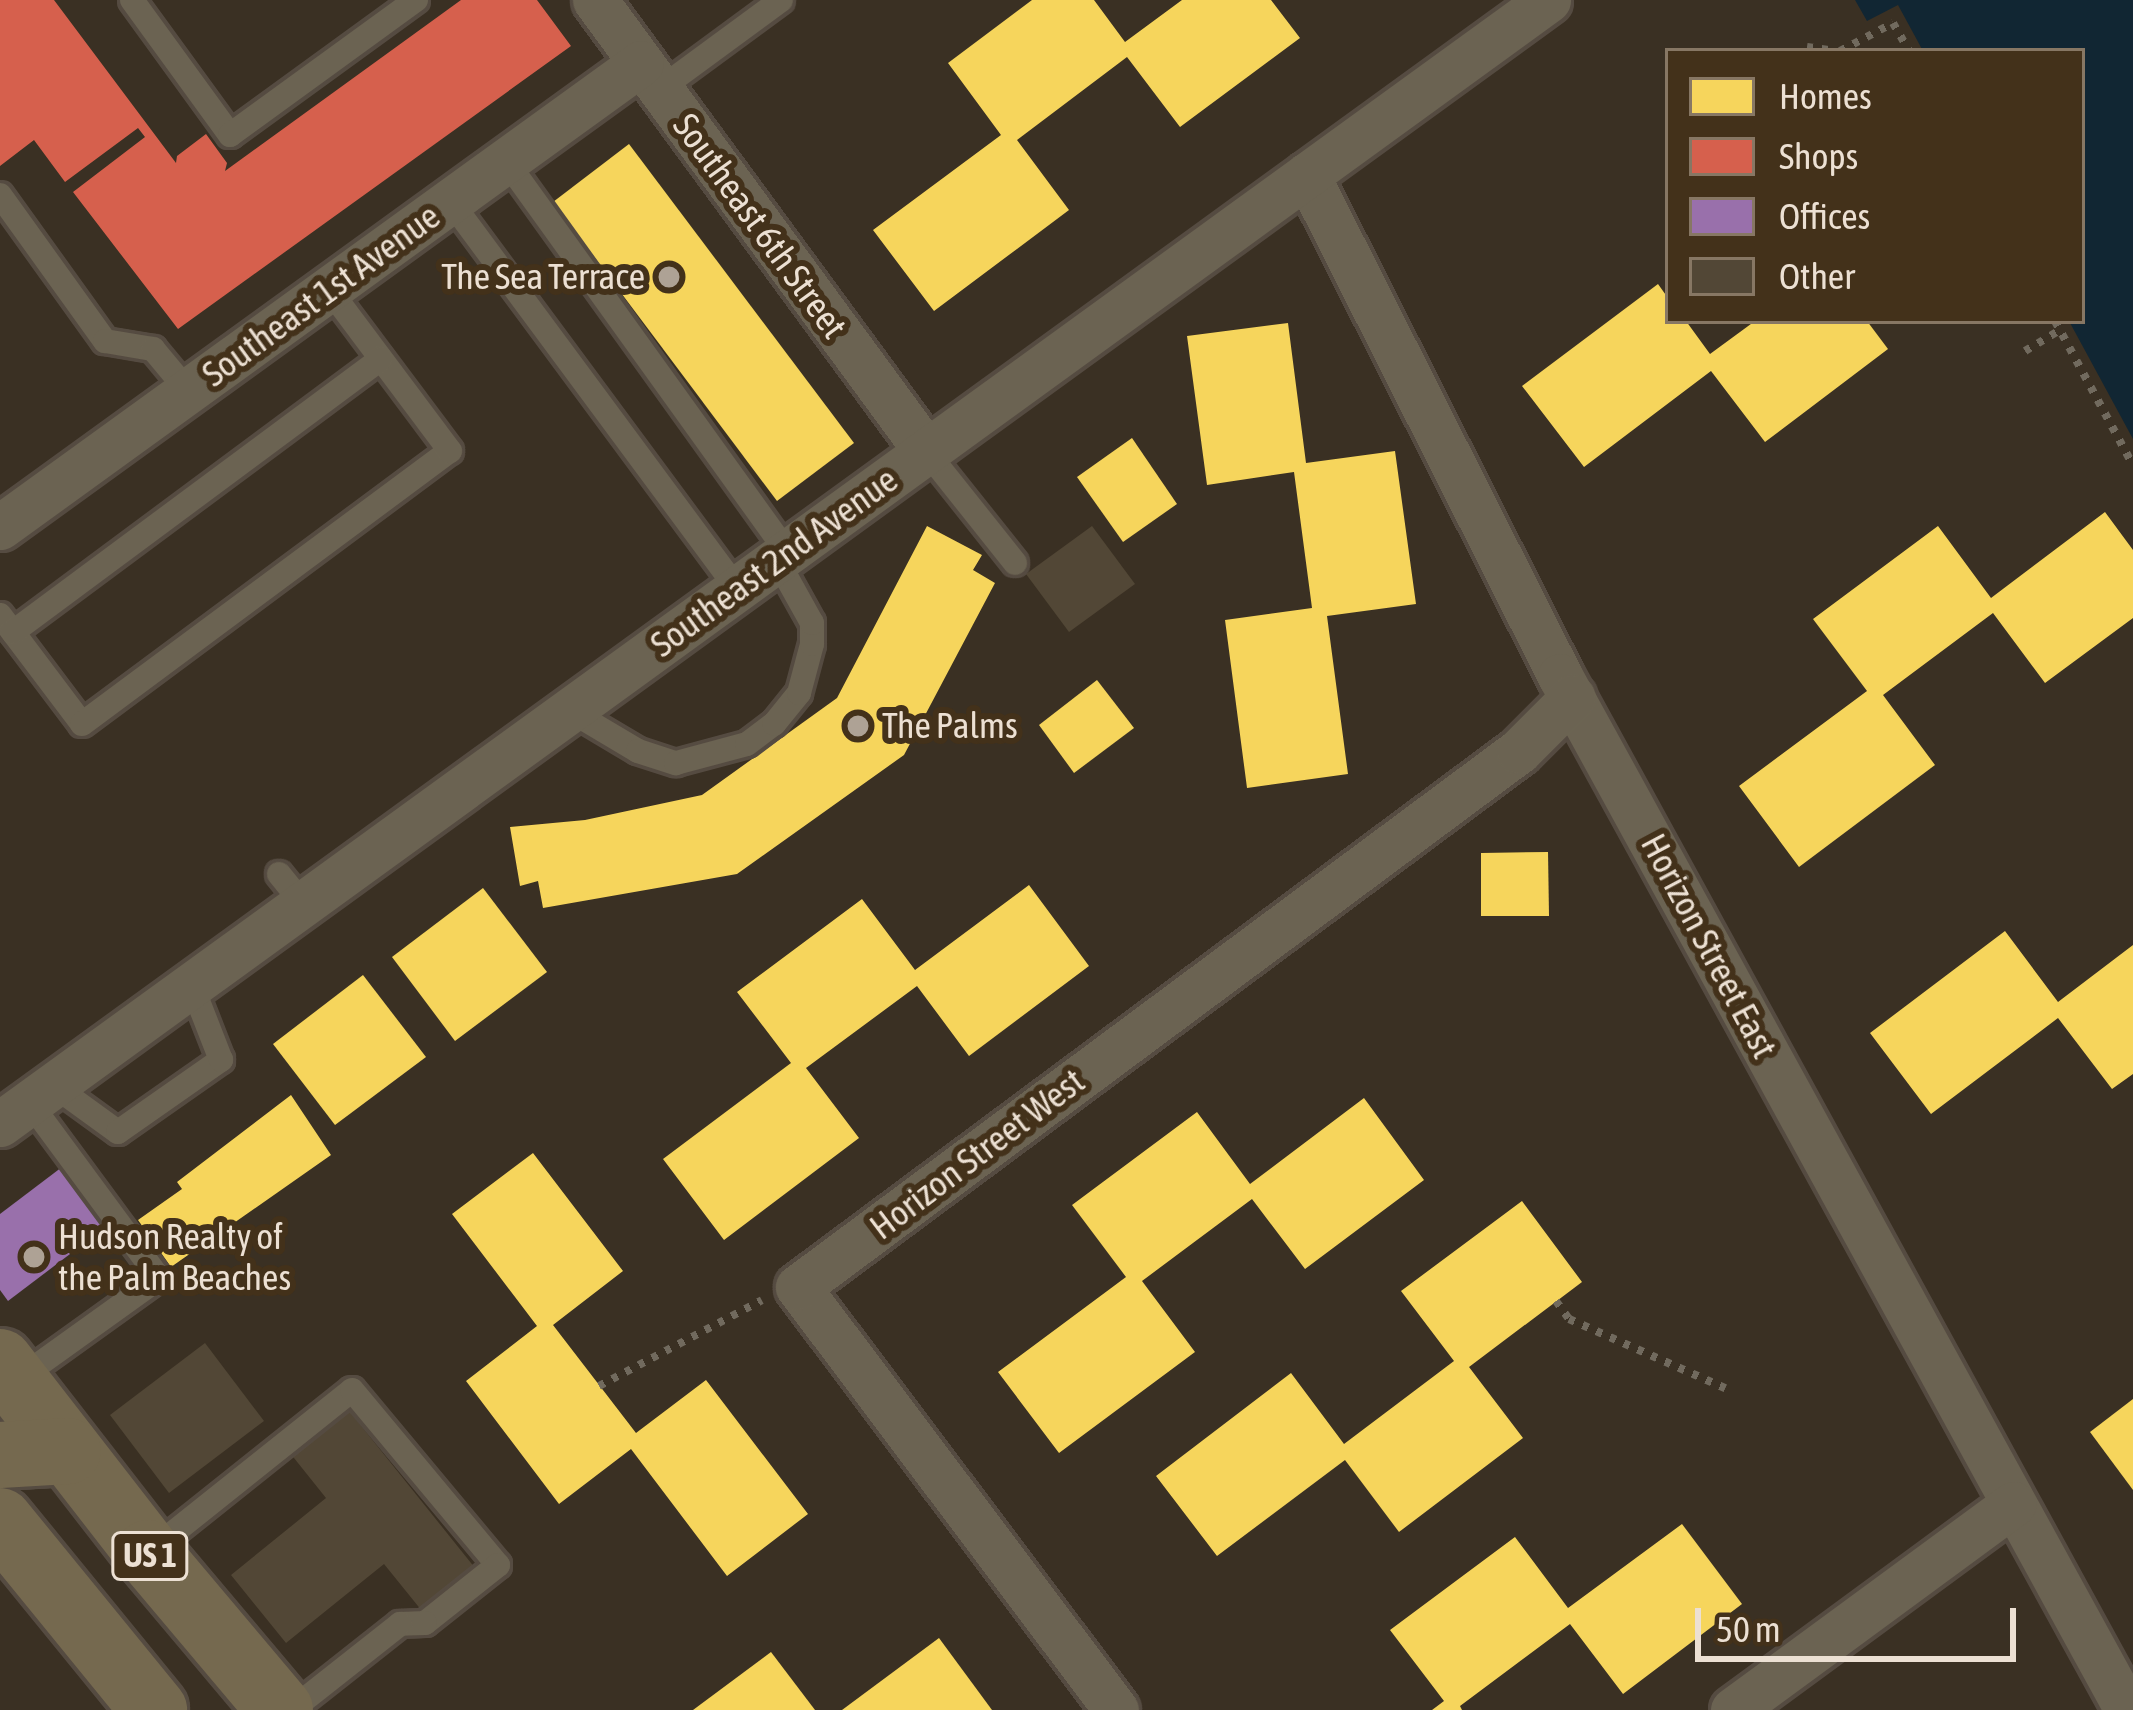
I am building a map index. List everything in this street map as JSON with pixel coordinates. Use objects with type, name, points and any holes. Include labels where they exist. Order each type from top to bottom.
[{"type":"main road","name":"US 1","points":[[7,1372],[148,1553],[280,1710]]},
{"type":"main road","points":[[0,1455],[68,1451]]},
{"type":"main road","name":"US 1","points":[[0,1521],[154,1710]]},
{"type":"street","name":"Southeast 6th Street","points":[[596,0],[926,451]]},
{"type":"street","name":"Southeast 2nd Avenue","points":[[28,1104],[191,983],[290,888],[569,710],[1548,0]]},
{"type":"street","name":"Southeast 1st Avenue","points":[[0,527],[506,161],[651,76]]},
{"type":"street","name":"Horizon Street East","points":[[1307,175],[1573,697],[2127,1710]]},
{"type":"street","name":"Horizon Street West","points":[[1116,1710],[798,1287],[1519,751],[1573,697]]},
{"type":"street","points":[[1733,1710],[2013,1504]]},
{"type":"lane","points":[[132,0],[230,135],[416,0]]},
{"type":"lane","points":[[651,76],[781,0]]},
{"type":"lane","points":[[506,161],[782,556],[812,622],[808,673],[788,710],[747,744],[698,760],[657,760],[569,710]]},
{"type":"lane","points":[[0,195],[105,341],[153,349],[188,391]]},
{"type":"lane","points":[[451,202],[737,589]]},
{"type":"lane","points":[[329,289],[450,451],[82,724],[6,624],[381,359]]},
{"type":"lane","points":[[926,451],[1015,563]]},
{"type":"lane","points":[[28,1104],[118,1132],[221,1060],[191,983]]},
{"type":"lane","points":[[7,1372],[158,1278],[28,1104]]},
{"type":"lane","points":[[148,1553],[352,1390],[498,1565],[425,1623],[400,1624],[291,1710]]},
{"type":"path","points":[[1844,48],[1894,23],[1907,48]]},
{"type":"path","points":[[1807,47],[1815,48]]},
{"type":"path","points":[[2025,352],[2058,325],[2133,464]]},
{"type":"path","points":[[1556,1301],[1569,1319],[1725,1388]]},
{"type":"path","points":[[599,1386],[744,1307]]},
{"type":"water","points":[[1855,0],[2133,0],[2133,439],[2071,324],[2085,324],[2085,48],[1921,48],[1898,5],[1867,21]]},
{"type":"building: Homes","points":[[1032,0],[1094,0],[1125,42],[1182,0],[1271,0],[1300,38],[1180,127],[1127,57],[1017,140],[1069,210],[934,311],[873,230],[1001,135],[948,63]]},
{"type":"building: Homes","name":"The Sea Terrace","points":[[629,144],[854,443],[777,501],[553,202]]},
{"type":"building: Homes","points":[[1658,284],[1665,294],[1665,324],[1688,324],[1710,354],[1751,324],[1869,324],[1888,349],[1765,442],[1711,371],[1584,467],[1522,386]]},
{"type":"building: Homes","points":[[1288,323],[1306,463],[1395,451],[1416,604],[1327,616],[1348,774],[1247,788],[1225,620],[1312,608],[1294,472],[1207,485],[1187,336]]},
{"type":"building: Homes","points":[[1132,438],[1177,504],[1123,542],[1077,477]]},
{"type":"building: Homes","points":[[2105,512],[2133,550],[2133,618],[2045,683],[1993,613],[1883,695],[1935,765],[1799,867],[1739,786],[1867,691],[1813,619],[1938,526],[1991,598]]},
{"type":"building: Homes","name":"The Palms","points":[[927,526],[982,555],[973,570],[995,583],[904,755],[737,874],[543,908],[538,881],[520,886],[510,827],[585,820],[702,795],[837,698]]},
{"type":"building: Homes","points":[[1097,680],[1134,728],[1074,773],[1039,725]]},
{"type":"building: Homes","points":[[1548,852],[1549,916],[1481,916],[1481,853]]},
{"type":"building: Homes","points":[[1029,885],[1089,966],[969,1056],[917,986],[806,1068],[859,1138],[724,1240],[663,1159],[791,1063],[737,992],[862,899],[915,970]]},
{"type":"building: Homes","points":[[483,888],[547,972],[455,1041],[392,957]]},
{"type":"building: Homes","points":[[2005,931],[2058,1002],[2133,945],[2133,1074],[2112,1089],[2058,1018],[1931,1114],[1870,1033]]},
{"type":"building: Homes","points":[[363,975],[426,1057],[335,1125],[273,1044]]},
{"type":"building: Homes","points":[[291,1095],[331,1155],[171,1267],[138,1220],[182,1189],[177,1182]]},
{"type":"building: Homes","points":[[1364,1098],[1424,1180],[1305,1269],[1252,1199],[1142,1281],[1195,1352],[1059,1453],[998,1372],[1126,1277],[1072,1205],[1197,1112],[1250,1184]]},
{"type":"building: Homes","points":[[533,1153],[623,1271],[553,1325],[636,1433],[706,1380],[808,1514],[727,1576],[631,1449],[559,1504],[466,1381],[537,1326],[452,1214]]},
{"type":"building: Homes","points":[[1522,1201],[1582,1282],[1469,1367],[1523,1438],[1399,1532],[1345,1460],[1217,1556],[1156,1476],[1291,1373],[1344,1444],[1454,1361],[1401,1291]]},
{"type":"building: Homes","points":[[2133,1399],[2133,1490],[2090,1432]]},
{"type":"building: Homes","points":[[1682,1524],[1742,1604],[1623,1694],[1570,1624],[1460,1706],[1462,1710],[1432,1710],[1444,1701],[1390,1630],[1515,1537],[1568,1608]]},
{"type":"building: Homes","points":[[939,1638],[992,1710],[842,1710]]},
{"type":"building: Homes","points":[[771,1652],[815,1710],[693,1710]]},
{"type":"building: Shops","points":[[0,0],[54,0],[176,163],[177,156],[206,134],[227,163],[225,171],[461,0],[537,0],[571,46],[178,329],[73,192],[145,137],[138,128],[65,182],[34,140],[0,166]]},
{"type":"building: Offices","name":"Hudson Realty of the Palm Beaches","points":[[66,1164],[111,1223],[8,1301],[0,1290],[0,1214]]},
{"type":"building: Other","points":[[1092,526],[1135,584],[1069,632],[1026,574]]},
{"type":"building: Other","points":[[205,1343],[264,1421],[169,1493],[110,1415]]},
{"type":"building: Other","points":[[342,1402],[475,1568],[422,1611],[384,1564],[286,1643],[231,1575],[326,1498],[286,1448]]},
{"type":"place","name":"The Sea Terrace","points":[[669,277]]},
{"type":"place","name":"The Palms","points":[[858,726]]},
{"type":"place","name":"Hudson Realty of the Palm Beaches","points":[[34,1257]]}]
